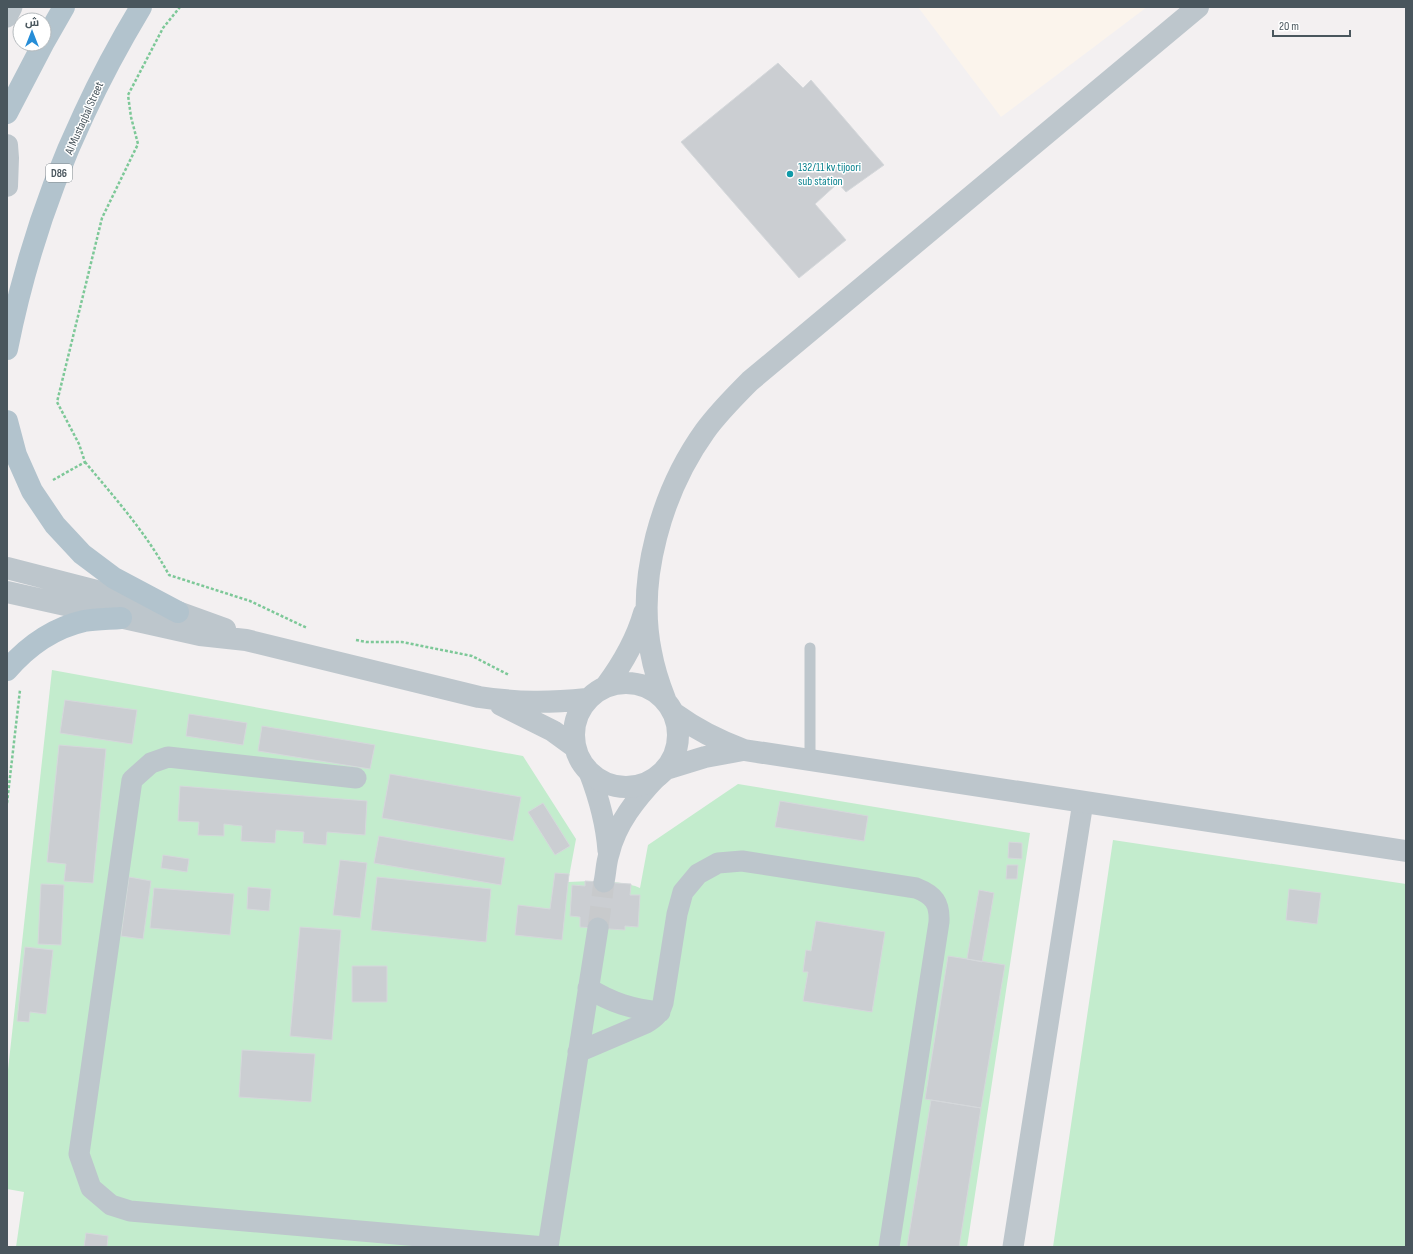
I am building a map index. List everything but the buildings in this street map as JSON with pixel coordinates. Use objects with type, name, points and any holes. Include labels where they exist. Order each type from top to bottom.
[{"type":"main road","points":[[52,29],[64,7]]},
{"type":"main road","name":"Al Mustaqbal Street","points":[[7,349],[15,309],[34,243],[57,178],[83,115],[114,53],[141,7]]},
{"type":"main road","points":[[7,113],[39,52]]},
{"type":"main road","points":[[7,421],[16,455],[32,491],[55,525],[82,554],[114,578],[178,612]]},
{"type":"main road","points":[[14,663],[35,644],[50,634],[67,626],[84,621],[121,618]]},
{"type":"street","points":[[7,17],[12,7]]},
{"type":"street","points":[[604,882],[609,854],[616,833],[627,812],[641,794],[662,773],[674,757],[679,743],[679,728],[656,676],[651,652],[647,602],[651,561],[661,520],[676,482],[705,431],[750,381],[1198,7]]},
{"type":"street","points":[[7,145],[7,186]]},
{"type":"street","points":[[7,568],[178,612],[224,629],[246,640]]},
{"type":"street","points":[[7,592],[200,635],[246,640],[479,697],[533,703],[587,699]]},
{"type":"street","points":[[606,686],[632,647],[647,602]]},
{"type":"street","points":[[609,854],[607,833],[602,812],[589,772],[580,760],[575,747],[574,730],[578,713],[587,699],[606,686],[622,682],[637,684],[652,689],[691,726],[744,750],[1406,851]]},
{"type":"street","points":[[479,697],[504,706],[529,718],[553,731],[575,747]]},
{"type":"street","points":[[589,772],[604,782],[622,787],[640,786],[662,773],[705,757],[744,750]]},
{"type":"street","points":[[356,778],[168,757],[151,763],[132,780],[79,1154],[91,1188],[111,1205],[130,1211],[545,1247]]},
{"type":"street","points":[[1013,1247],[1083,802]]},
{"type":"street","points":[[578,1052],[646,1023],[660,1012],[663,1003],[677,914],[683,892],[698,874],[718,863],[742,861],[916,888],[927,892],[935,900],[939,911],[939,922],[889,1247]]},
{"type":"street","points":[[548,1247],[598,928]]},
{"type":"street","points":[[588,988],[605,998],[623,1005],[641,1010],[660,1012]]},
{"type":"lane","points":[[810,648],[810,760]]},
{"type":"path","points":[[180,7],[163,28],[128,95],[131,117],[138,144],[102,218],[57,402],[79,444],[84,462],[129,516],[160,558],[169,576],[250,601],[309,629]]},
{"type":"path","points":[[32,491],[84,462]]},
{"type":"path","points":[[351,639],[366,642],[402,642],[472,656],[512,676]]},
{"type":"path","points":[[7,803],[23,671],[14,663]]},
{"type":"shaded area","points":[[918,7],[1147,7],[1001,117]]},
{"type":"green space","points":[[52,670],[523,756],[576,839],[568,882],[615,882],[633,885],[640,888],[648,845],[738,784],[1030,833],[967,1247],[16,1247],[24,1192],[7,1189],[7,1079]]},
{"type":"green space","points":[[1113,840],[1406,884],[1405,1247],[1053,1247]]},
{"type":"tunnel","points":[[598,928],[604,882]]},
{"type":"place","name":"132/11 kv tijoori sub station","points":[[790,174]]}]
